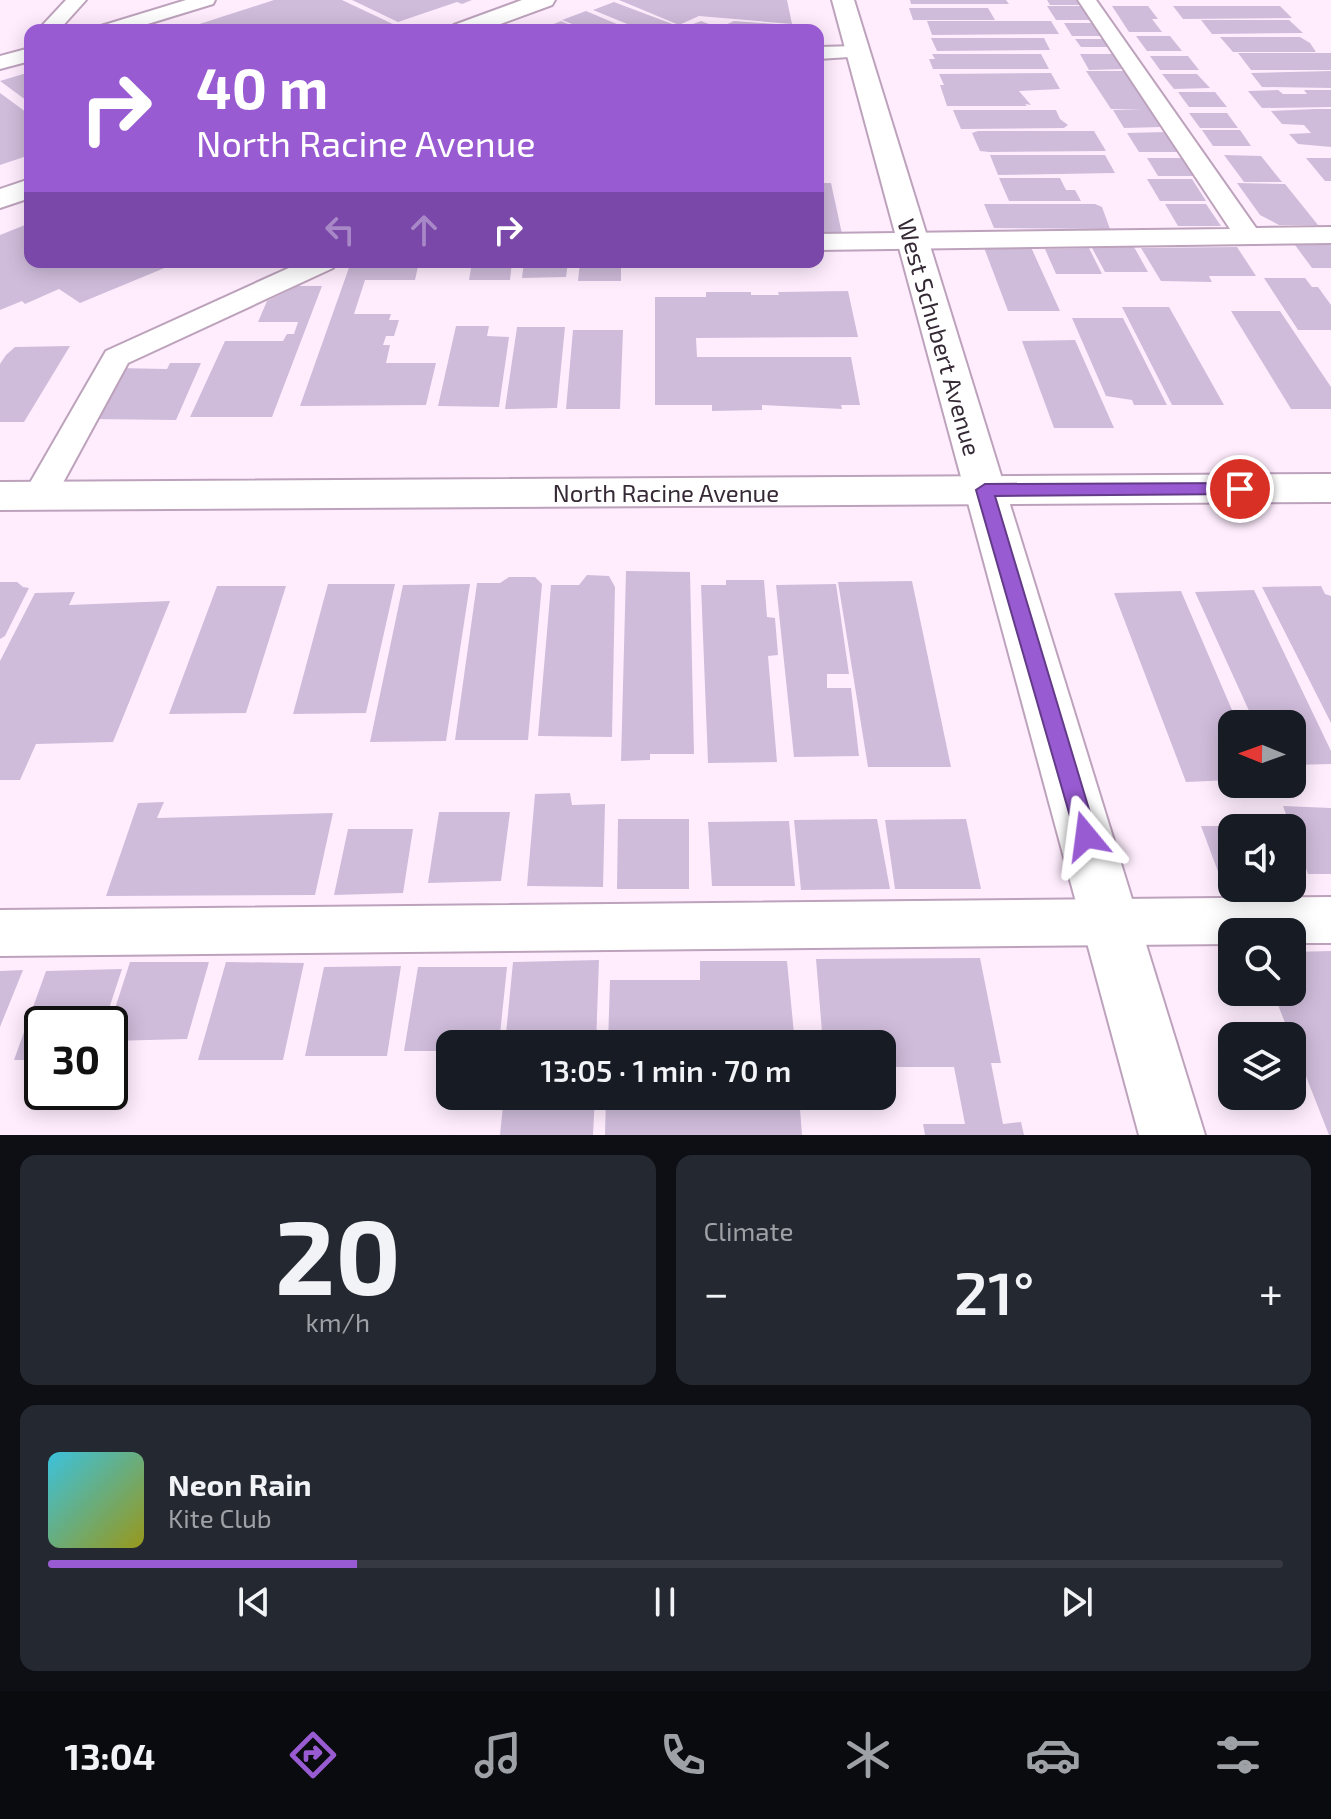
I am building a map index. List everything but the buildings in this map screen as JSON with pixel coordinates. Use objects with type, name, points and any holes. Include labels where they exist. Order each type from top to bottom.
[{"type":"street","points":[[478,24],[544,0]]},
{"type":"street","name":"West Schubert Avenue","points":[[843,0],[1172,1135]]},
{"type":"street","points":[[0,199],[24,190]]},
{"type":"street","name":"North Racine Avenue","points":[[0,496],[1331,488]]},
{"type":"lane","points":[[54,24],[77,0]]},
{"type":"lane","points":[[128,24],[206,0]]},
{"type":"lane","points":[[1087,0],[1248,236]]},
{"type":"lane","points":[[824,53],[858,52]]},
{"type":"lane","points":[[0,63],[24,54]]},
{"type":"lane","points":[[824,242],[1331,235]]},
{"type":"lane","points":[[40,495],[116,357],[311,268]]},
{"type":"lane","points":[[0,933],[1331,920]]},
{"type":"route","points":[[1086,836],[985,490],[1240,489]]}]
